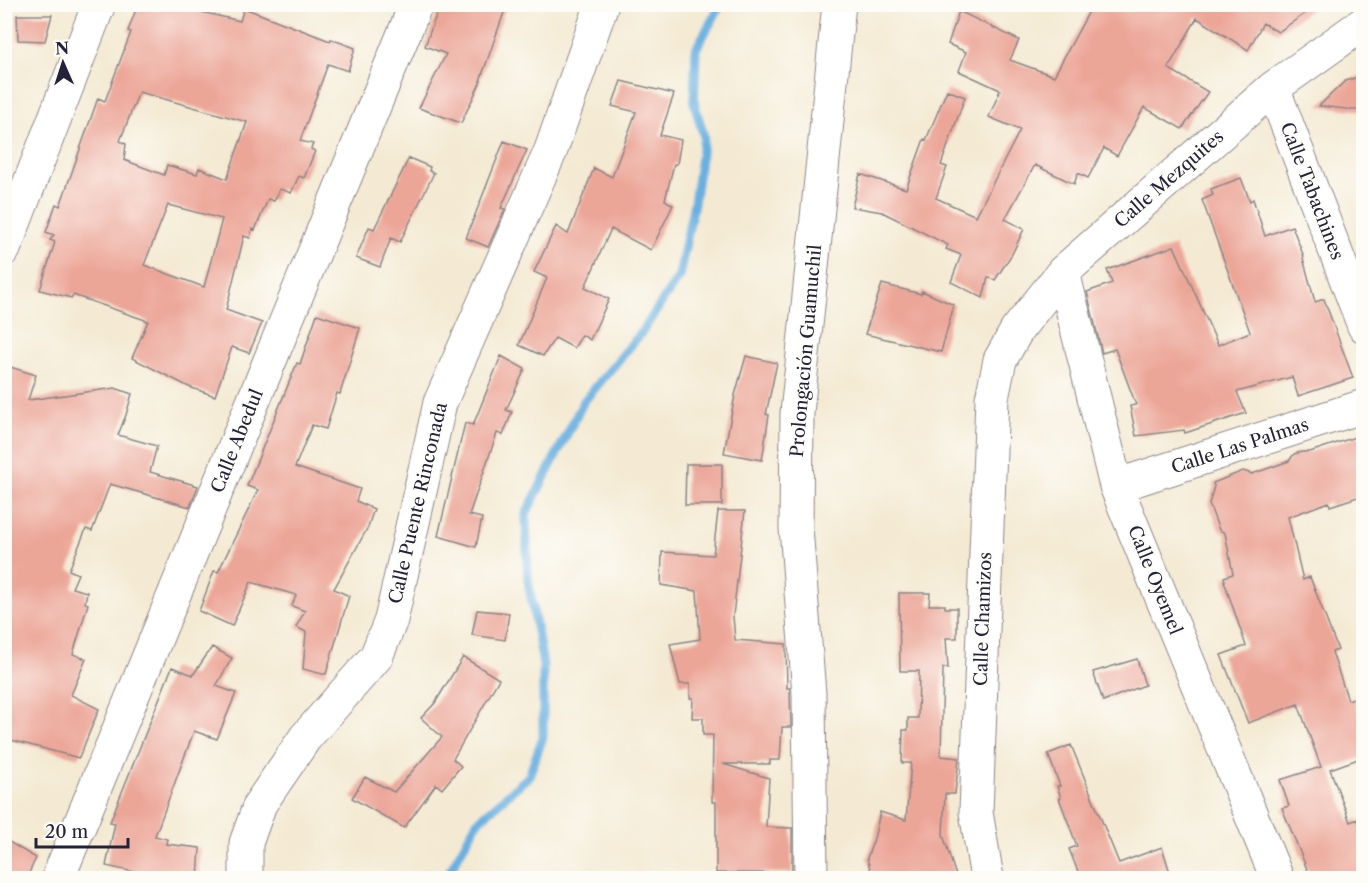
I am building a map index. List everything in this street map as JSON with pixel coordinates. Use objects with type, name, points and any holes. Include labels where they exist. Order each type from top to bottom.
[{"type":"street","points":[[4,249],[99,4]]},
{"type":"street","name":"Calle Abedul","points":[[58,879],[416,4]]},
{"type":"street","name":"Calle Puente Rinconada","points":[[246,879],[246,843],[260,804],[305,738],[376,657],[380,648],[391,620],[440,403],[551,150],[602,4]]},
{"type":"street","name":"Prolongación Guamuchil","points":[[811,879],[809,694],[796,528],[797,413],[839,4]]},
{"type":"street","name":"Calle Mezquites","points":[[1000,360],[1017,330],[1063,272],[1273,88],[1364,22]]},
{"type":"street","name":"Calle Tabachines","points":[[1273,88],[1364,326]]},
{"type":"street","name":"Calle Oyemel","points":[[1063,272],[1116,486],[1277,879]]},
{"type":"street","name":"Calle Chamizos","points":[[987,879],[976,812],[992,398],[1000,360]]},
{"type":"street","name":"Calle Las Palmas","points":[[1116,486],[1364,406]]},
{"type":"building","points":[[138,4],[167,4],[240,21],[244,8],[330,41],[331,39],[355,48],[348,71],[328,64],[300,141],[313,144],[311,149],[315,151],[304,178],[299,176],[291,193],[280,189],[274,201],[268,199],[255,230],[252,229],[250,238],[244,236],[226,310],[262,323],[249,353],[232,347],[215,396],[189,387],[132,358],[148,321],[73,295],[72,298],[40,290],[55,242],[50,240],[54,235],[46,232],[56,204],[60,206],[98,98],[105,101],[131,32],[128,31]],"holes":[[[139,92],[247,122],[227,179],[199,168],[197,174],[167,165],[164,175],[124,160],[126,144],[120,141]],[[168,205],[222,219],[204,287],[144,265]]]},
{"type":"building","points":[[440,4],[507,4],[481,81],[461,123],[419,108],[446,54],[425,46]]},
{"type":"building","points":[[1093,4],[1319,4],[1278,32],[1263,23],[1248,50],[1197,18],[1168,68],[1208,92],[1182,129],[1144,107],[1117,156],[1104,148],[1088,178],[1078,173],[1074,184],[1035,165],[1005,219],[1024,229],[1012,254],[995,280],[988,277],[983,298],[951,282],[961,255],[946,249],[948,245],[882,212],[852,207],[860,174],[906,189],[924,139],[926,140],[947,90],[965,97],[941,165],[947,167],[936,198],[976,216],[1020,130],[989,117],[1000,90],[959,71],[966,52],[948,44],[959,11],[1019,40],[1010,60],[1054,76]]},
{"type":"building","points":[[17,15],[52,15],[45,41],[18,40]]},
{"type":"building","points":[[1364,75],[1364,111],[1319,106],[1345,81]]},
{"type":"building","points":[[621,81],[674,94],[660,135],[681,140],[677,164],[674,164],[665,200],[673,205],[651,250],[611,229],[585,287],[609,299],[590,340],[582,335],[574,348],[555,338],[543,356],[519,345],[547,278],[534,272],[556,226],[568,234],[594,168],[612,177],[636,112],[612,106]]},
{"type":"building","points":[[504,141],[527,150],[501,208],[505,209],[488,247],[466,238]]},
{"type":"building","points":[[409,158],[430,167],[429,171],[434,173],[400,242],[391,238],[380,267],[356,258],[369,227],[374,229]]},
{"type":"building","points":[[1241,178],[1250,201],[1253,199],[1265,236],[1292,226],[1304,257],[1315,302],[1324,299],[1353,378],[1298,396],[1292,377],[1237,392],[1246,413],[1185,433],[1184,430],[1136,436],[1130,406],[1136,405],[1115,349],[1102,353],[1087,292],[1112,283],[1107,270],[1174,246],[1218,345],[1250,332],[1202,200],[1213,195],[1211,189]]},
{"type":"building","points":[[882,284],[921,294],[922,291],[954,305],[941,352],[865,334]]},
{"type":"building","points":[[317,314],[360,328],[340,394],[337,393],[326,429],[312,425],[295,467],[360,489],[356,501],[374,509],[368,527],[334,589],[349,596],[326,674],[303,669],[306,632],[296,627],[305,611],[292,606],[296,595],[251,582],[232,626],[199,611],[214,571],[218,572],[258,490],[247,486],[297,363],[300,364]]},
{"type":"building","points":[[501,356],[525,369],[506,410],[512,412],[503,435],[497,433],[469,515],[482,518],[476,547],[438,536],[465,423],[473,425]]},
{"type":"building","points":[[746,356],[777,363],[766,414],[769,415],[762,460],[724,453],[735,395]]},
{"type":"building","points":[[4,365],[36,375],[28,400],[115,388],[132,394],[118,435],[157,446],[150,472],[198,486],[190,507],[110,484],[92,531],[86,529],[69,570],[78,574],[72,588],[87,592],[85,603],[88,604],[73,654],[86,659],[71,695],[99,709],[79,758],[7,739],[11,728],[4,726]]},
{"type":"building","points":[[1364,434],[1364,495],[1330,506],[1329,502],[1288,517],[1303,580],[1310,577],[1338,650],[1332,652],[1348,700],[1354,698],[1364,726],[1364,757],[1330,769],[1350,822],[1358,819],[1359,823],[1364,823],[1364,879],[1311,879],[1282,808],[1289,806],[1280,780],[1321,767],[1298,704],[1248,723],[1221,655],[1246,646],[1224,581],[1224,577],[1233,574],[1225,533],[1219,530],[1209,504],[1213,483],[1243,471],[1252,474],[1289,461],[1294,454],[1310,452]]},
{"type":"building","points":[[686,464],[722,464],[722,505],[685,505]]},
{"type":"building","points":[[718,511],[745,511],[733,616],[735,640],[786,644],[791,727],[782,727],[780,760],[770,760],[770,764],[723,764],[769,778],[766,827],[792,828],[792,873],[716,873],[716,802],[712,802],[713,735],[703,735],[703,718],[692,718],[693,698],[690,698],[690,684],[680,684],[670,644],[700,639],[697,591],[661,585],[662,552],[713,555]]},
{"type":"building","points":[[899,593],[930,593],[929,605],[957,608],[957,638],[946,638],[948,668],[943,668],[941,756],[959,758],[955,794],[945,794],[943,835],[957,879],[873,879],[867,858],[880,812],[906,820],[911,763],[902,763],[903,730],[908,730],[908,718],[918,718],[919,671],[900,671]]},
{"type":"building","points":[[477,610],[509,613],[505,640],[472,635]]},
{"type":"building","points":[[212,647],[232,658],[216,686],[236,693],[217,739],[194,731],[155,836],[167,839],[166,844],[200,848],[198,879],[144,879],[144,874],[106,866],[115,823],[110,822],[172,667],[193,675]]},
{"type":"building","points":[[463,657],[499,679],[453,759],[461,766],[442,789],[436,784],[404,828],[352,798],[365,777],[394,792],[442,737],[421,718],[435,703]]},
{"type":"building","points":[[1137,659],[1145,685],[1103,701],[1093,672]]},
{"type":"building","points":[[1071,745],[1119,863],[1162,847],[1172,879],[1081,879],[1069,849],[1077,846],[1059,798],[1061,798],[1057,786],[1060,786],[1048,754]]},
{"type":"building","points":[[4,839],[36,858],[26,879],[4,879]]},
{"type":"waterway","points":[[446,878],[477,822],[529,776],[543,737],[543,665],[528,580],[526,514],[584,401],[642,332],[679,276],[694,203],[704,137],[694,102],[696,49],[721,4]]}]
